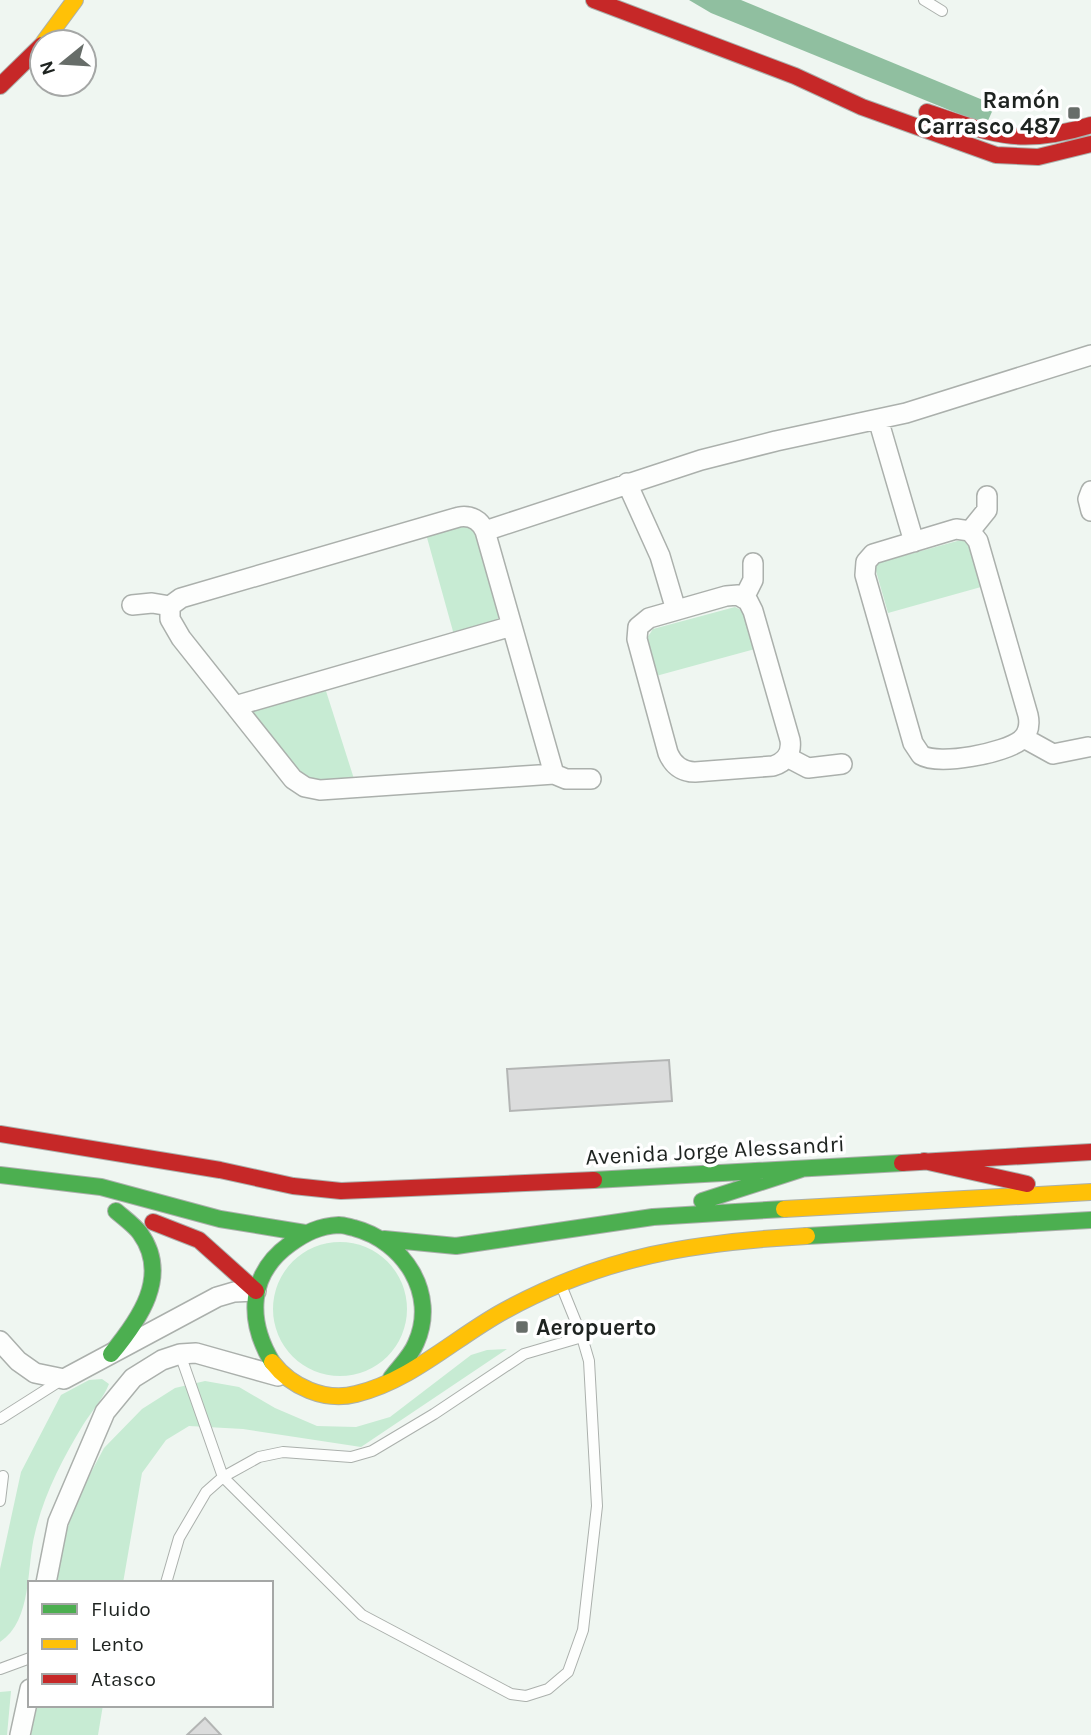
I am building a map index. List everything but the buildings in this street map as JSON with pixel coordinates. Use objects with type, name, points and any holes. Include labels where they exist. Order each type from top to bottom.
[{"type":"main road","points":[[54,28],[75,0]]},
{"type":"main road","points":[[594,0],[794,76],[848,102],[996,155],[1038,157],[1091,144]]},
{"type":"main road","points":[[0,86],[28,58]]},
{"type":"main road","points":[[794,76],[1006,136],[1049,136],[1091,125]]},
{"type":"main road","name":"Avenida Jorge Alessandri","points":[[0,1134],[341,1191],[1091,1152]]},
{"type":"main road","points":[[924,1161],[1068,1194]]},
{"type":"main road","points":[[653,1217],[802,1169]]},
{"type":"main road","points":[[3,1176],[101,1187],[220,1219],[310,1231]]},
{"type":"main road","points":[[3,1176],[76,1200]]},
{"type":"main road","points":[[293,1185],[309,1205],[310,1231]]},
{"type":"main road","points":[[384,1239],[456,1246],[653,1217],[1091,1192]]},
{"type":"main road","points":[[111,1354],[143,1313],[153,1286],[153,1269],[139,1232],[109,1209],[183,1231],[199,1240],[256,1291]]},
{"type":"main road","points":[[391,1378],[402,1368],[414,1350],[424,1314],[420,1285],[406,1259],[384,1239],[351,1227],[333,1226],[310,1231],[287,1243],[267,1265],[256,1291],[254,1319],[261,1345],[267,1358],[286,1378],[311,1392],[339,1397],[366,1392],[434,1355],[503,1311],[560,1283],[639,1256],[717,1242],[1091,1220]]},
{"type":"street","points":[[485,531],[627,483],[737,450],[942,403],[1091,355]]},
{"type":"street","points":[[878,419],[914,542]]},
{"type":"street","points":[[627,483],[660,556],[676,610]]},
{"type":"street","points":[[1091,491],[1088,499],[1091,511]]},
{"type":"street","points":[[970,531],[985,514],[987,496]]},
{"type":"street","points":[[132,606],[152,603],[170,606],[181,598],[459,517],[476,519],[485,531],[554,774]]},
{"type":"street","points":[[956,529],[970,531],[978,541],[1028,715],[1029,727],[1024,738],[1013,744],[959,759],[931,760],[916,750],[864,571],[866,562],[873,554],[914,542],[956,529]]},
{"type":"street","points":[[744,598],[753,580],[753,563]]},
{"type":"street","points":[[738,595],[744,598],[753,611],[790,740],[787,757],[773,766],[695,772],[683,770],[674,763],[668,753],[637,633],[638,627],[645,620],[676,610],[726,596],[738,595]]},
{"type":"street","points":[[170,606],[169,615],[174,629],[293,779],[312,790],[554,774],[566,779],[591,779]]},
{"type":"street","points":[[235,706],[512,626]]},
{"type":"street","points":[[1024,738],[1053,754],[1088,747]]},
{"type":"street","points":[[787,757],[808,768],[842,764]]},
{"type":"street","points":[[0,1340],[18,1361],[35,1373],[64,1379],[217,1297],[234,1292],[256,1291]]},
{"type":"street","points":[[46,1581],[58,1521],[105,1412],[122,1389],[144,1369],[180,1354],[208,1355],[286,1378]]},
{"type":"street","points":[[20,1735],[28,1698]]},
{"type":"lane","points":[[924,0],[942,11]]},
{"type":"lane","points":[[180,1354],[223,1477],[362,1615],[511,1694],[526,1696],[548,1689],[568,1672],[583,1630],[597,1506],[589,1361],[560,1283]]},
{"type":"lane","points":[[167,1581],[179,1538],[206,1492],[223,1477],[259,1457],[283,1452],[351,1457],[372,1451],[434,1414],[524,1354],[582,1337]]},
{"type":"lane","points":[[0,1419],[64,1379]]},
{"type":"lane","points":[[0,1501],[3,1476]]},
{"type":"lane","points":[[0,1669],[28,1659]]},
{"type":"shaded area","points":[[689,0],[741,0],[995,105],[986,125],[711,13]]},
{"type":"shaded area","points":[[472,521],[499,617],[492,625],[454,635],[426,534]]},
{"type":"shaded area","points":[[968,538],[981,587],[888,613],[874,564]]},
{"type":"shaded area","points":[[735,607],[745,612],[755,649],[656,676],[645,641],[653,629]]},
{"type":"shaded area","points":[[326,691],[355,782],[309,784],[251,710]]},
{"type":"shaded area","points":[[340,1242],[366,1247],[387,1262],[402,1283],[407,1309],[402,1335],[387,1356],[366,1371],[340,1376],[314,1371],[293,1356],[278,1335],[273,1309],[278,1283],[293,1262],[314,1247]]},
{"type":"shaded area","points":[[507,1349],[361,1447],[243,1429],[189,1426],[166,1440],[142,1473],[123,1581],[55,1581],[64,1538],[80,1493],[104,1448],[142,1409],[175,1388],[205,1381],[239,1387],[275,1408],[317,1426],[356,1427],[390,1417],[471,1355],[487,1350]]},
{"type":"shaded area","points":[[102,1379],[109,1384],[107,1389],[61,1463],[49,1490],[35,1533],[23,1607],[11,1632],[0,1642],[0,1569],[21,1472],[61,1395],[89,1380]]},
{"type":"shaded area","points":[[11,1691],[7,1735],[0,1735],[0,1692]]},
{"type":"shaded area","points":[[37,1707],[103,1707],[98,1735],[31,1735]]},
{"type":"traffic: fast","points":[[594,1180],[902,1163]]},
{"type":"traffic: fast","points":[[702,1201],[802,1169]]},
{"type":"traffic: fast","points":[[0,1175],[101,1187],[220,1219],[305,1233]]},
{"type":"traffic: fast","points":[[384,1239],[456,1246],[653,1217],[784,1209]]},
{"type":"traffic: fast","points":[[111,1354],[141,1312],[152,1281],[149,1249],[140,1233],[116,1211]]},
{"type":"traffic: fast","points":[[807,1236],[1091,1220]]},
{"type":"traffic: fast","points":[[272,1362],[258,1330],[256,1314],[259,1283],[266,1269],[276,1256],[301,1237],[319,1229],[343,1225],[372,1235],[388,1245],[412,1272],[419,1289],[423,1306],[422,1325],[408,1357],[391,1378]]},
{"type":"traffic: slow","points":[[54,28],[75,0]]},
{"type":"traffic: slow","points":[[784,1209],[1091,1192]]},
{"type":"traffic: slow","points":[[272,1362],[289,1379],[309,1390],[332,1396],[356,1394],[396,1379],[486,1321],[541,1292],[578,1277],[651,1255],[688,1248],[807,1236]]},
{"type":"traffic: jam","points":[[594,0],[795,76],[862,107],[996,155],[1038,157],[1091,144]]},
{"type":"traffic: jam","points":[[0,86],[28,59]]},
{"type":"traffic: jam","points":[[927,112],[990,132],[1026,137],[1067,132],[1091,125]]},
{"type":"traffic: jam","points":[[0,1134],[220,1170],[293,1186],[341,1191],[594,1180]]},
{"type":"traffic: jam","points":[[902,1163],[1091,1152]]},
{"type":"traffic: jam","points":[[924,1161],[1027,1184]]},
{"type":"traffic: jam","points":[[153,1222],[199,1240],[256,1291]]},
{"type":"place","name":"Ramón Carrasco 487","points":[[1074,113]]},
{"type":"place","name":"Aeropuerto","points":[[522,1327]]}]
